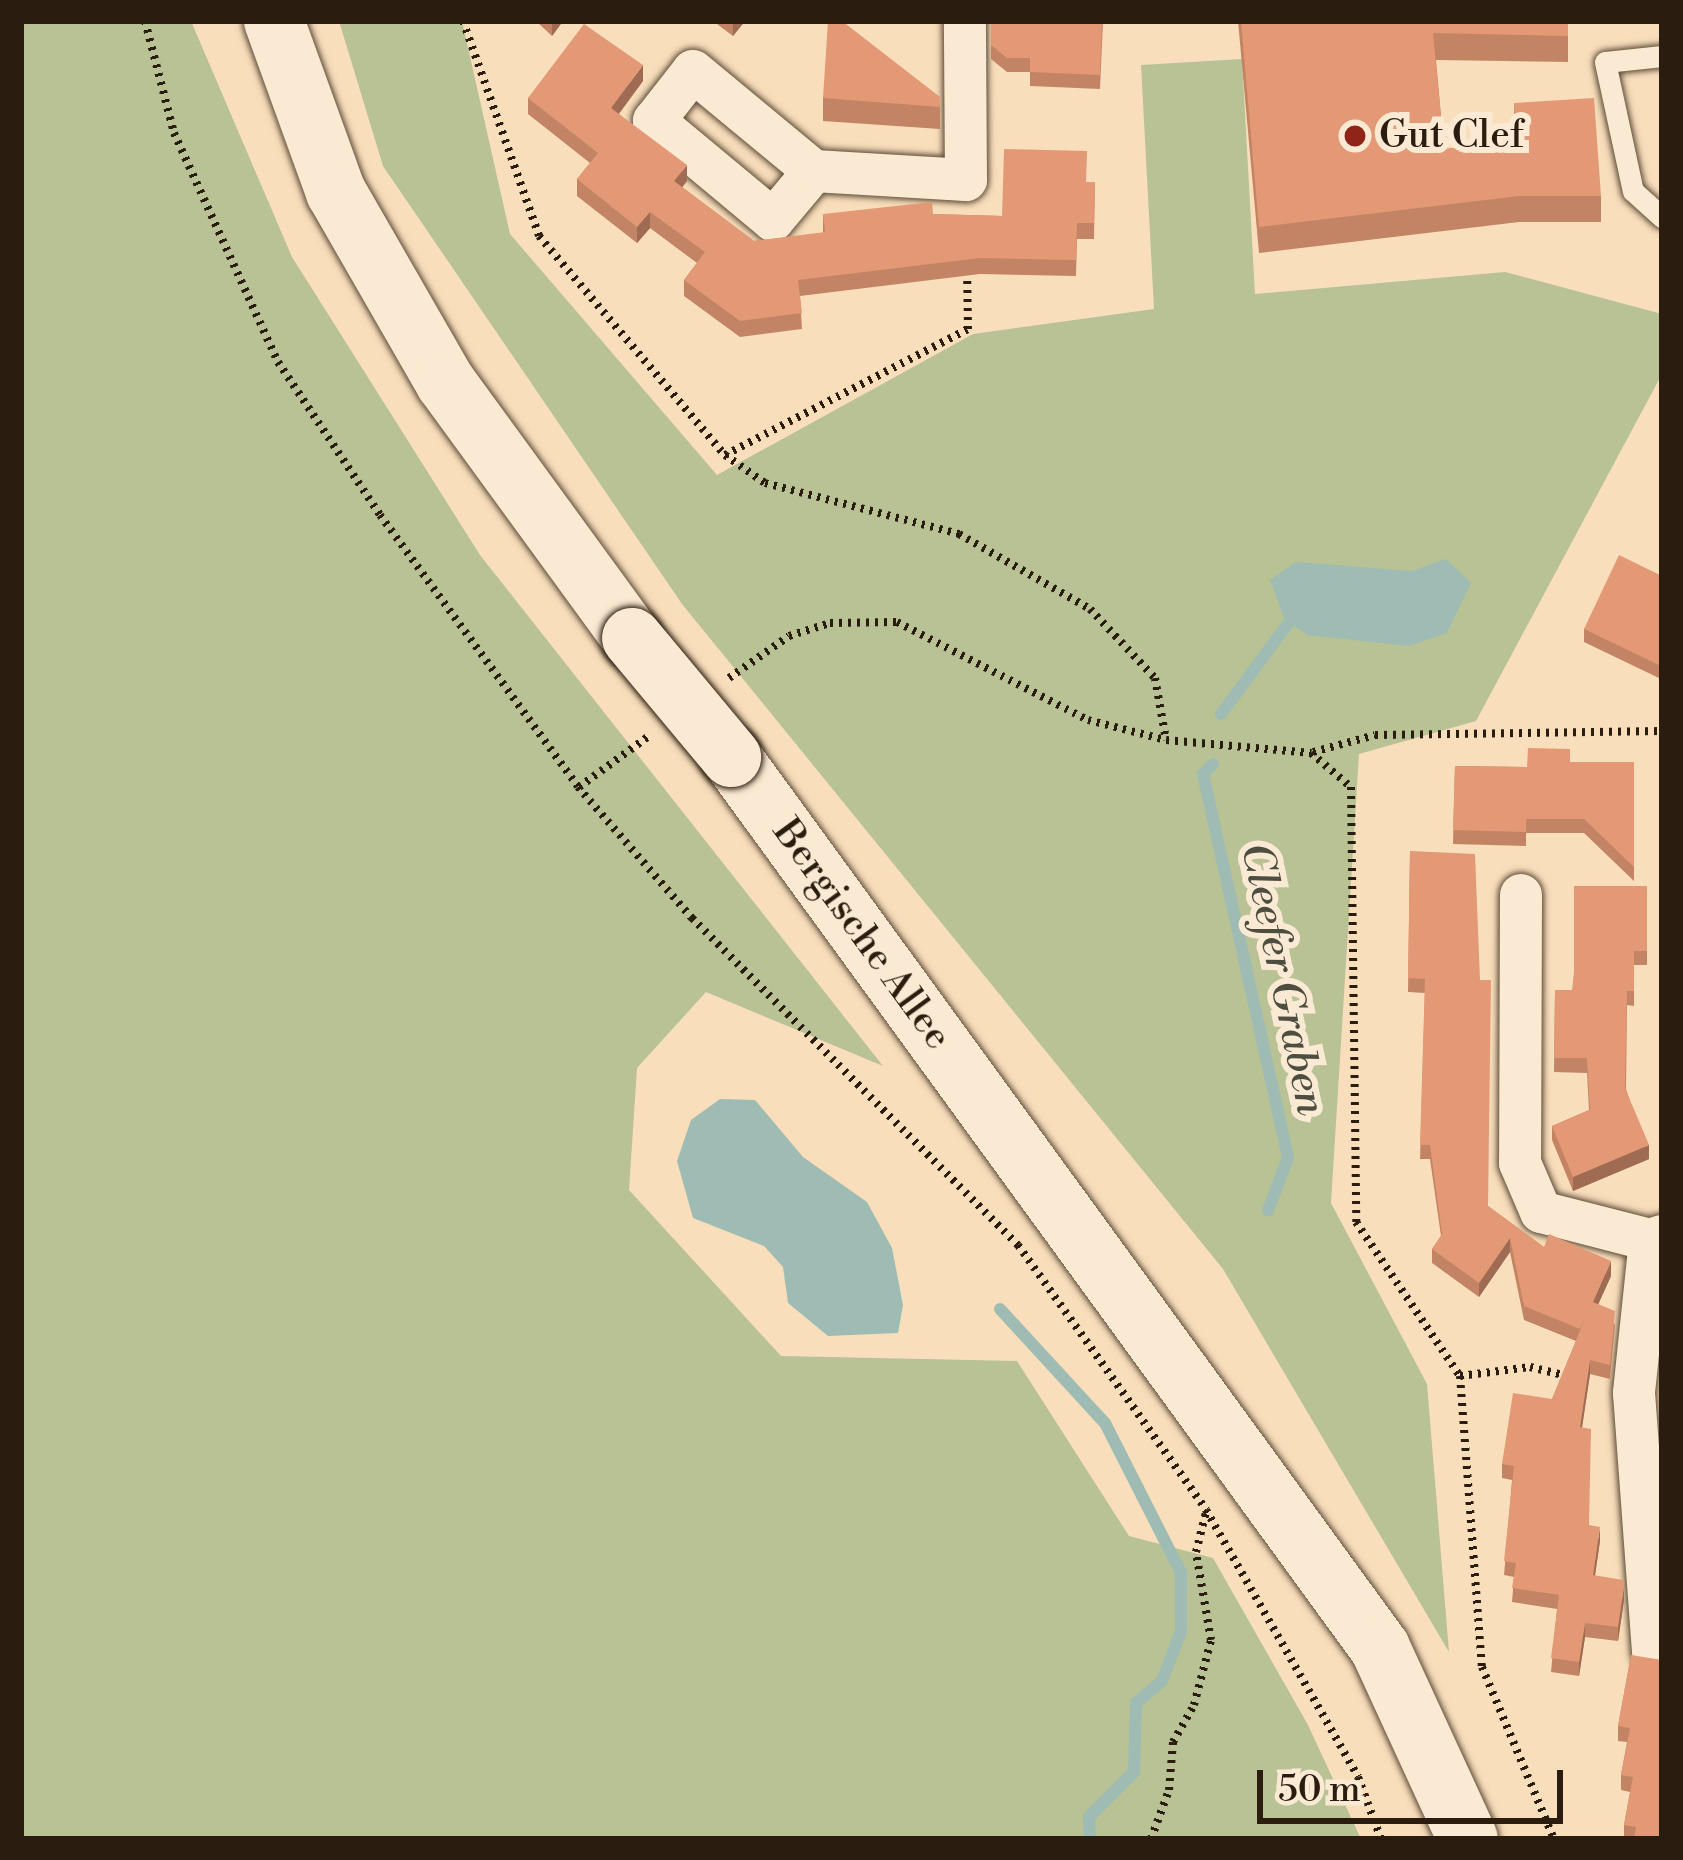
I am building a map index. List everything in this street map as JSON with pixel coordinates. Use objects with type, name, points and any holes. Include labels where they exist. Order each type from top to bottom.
[{"type":"main road","name":"Bergische Allee","points":[[274,21],[336,192],[446,383],[632,638],[731,757],[1380,1648],[1468,1839]]},
{"type":"street","points":[[814,171],[966,180],[965,21]]},
{"type":"street","points":[[1521,895],[1520,1162],[1541,1212],[1656,1238],[1634,1393],[1653,1651],[1662,1653]]},
{"type":"lane","points":[[1662,56],[1605,62],[1633,191],[1662,217]]},
{"type":"path","points":[[145,21],[174,133],[278,362],[578,787],[692,918],[1018,1245],[1206,1510],[1358,1778],[1381,1839]]},
{"type":"path","points":[[463,21],[539,236],[724,455],[765,482],[959,533],[1090,609],[1155,678],[1166,740]]},
{"type":"path","points":[[724,455],[968,329],[966,180]]},
{"type":"path","points":[[712,691],[789,635],[830,622],[897,622],[1088,720],[1166,740],[1312,752],[1375,735],[1662,731]]},
{"type":"path","points":[[578,787],[655,732]]},
{"type":"path","points":[[1312,752],[1351,787],[1356,1222],[1460,1376],[1481,1666],[1554,1839]]},
{"type":"path","points":[[1460,1376],[1530,1367]]},
{"type":"path","points":[[1151,1839],[1169,1790],[1173,1742],[1194,1705],[1211,1640],[1196,1552],[1206,1510]]},
{"type":"green space","points":[[21,21],[191,21],[292,257],[480,555],[883,1066],[706,992],[637,1068],[629,1190],[781,1356],[1017,1361],[1129,1536],[1213,1558],[1308,1725],[1361,1839],[21,1839]]},
{"type":"green space","points":[[339,21],[462,21],[510,234],[717,475],[973,334],[1154,309],[1141,65],[1242,59],[1255,294],[1505,272],[1662,314],[1662,374],[1476,721],[1359,754],[1331,1203],[1427,1384],[1449,1652],[1223,1269],[682,604],[383,166]]},
{"type":"water","points":[[1446,559],[1471,583],[1447,633],[1409,646],[1307,635],[1284,618],[1270,580],[1296,562],[1412,571]]},
{"type":"water","points":[[720,1099],[755,1100],[803,1157],[867,1202],[892,1248],[903,1305],[898,1333],[828,1336],[788,1303],[783,1267],[764,1246],[693,1218],[677,1161],[691,1120]]},
{"type":"building","points":[[828,21],[842,21],[940,97],[940,107],[823,98]]},
{"type":"building","points":[[991,21],[1102,21],[1100,75],[1030,72],[1030,58],[1007,58],[991,45]]},
{"type":"building","points":[[1241,21],[1568,21],[1568,36],[1433,33],[1444,149],[1516,142],[1514,103],[1594,98],[1601,196],[1519,196],[1259,227]]},
{"type":"building","points":[[584,24],[643,65],[611,108],[687,165],[674,181],[754,241],[825,232],[823,214],[932,202],[933,214],[1002,216],[1004,149],[1087,151],[1086,182],[1095,182],[1094,223],[1077,223],[1076,260],[980,258],[798,280],[802,313],[740,321],[684,280],[705,252],[650,212],[637,227],[577,179],[598,153],[528,98]]},
{"type":"building","points":[[1619,555],[1662,576],[1661,666],[1584,629]]},
{"type":"building","points":[[1528,748],[1570,749],[1570,762],[1634,762],[1634,867],[1584,819],[1526,819],[1526,832],[1453,830],[1455,766],[1527,767]]},
{"type":"building","points":[[1410,851],[1475,854],[1480,980],[1491,980],[1488,1206],[1544,1247],[1549,1234],[1611,1261],[1593,1302],[1615,1311],[1610,1365],[1590,1360],[1580,1427],[1591,1429],[1589,1525],[1600,1527],[1593,1575],[1623,1580],[1624,1586],[1618,1627],[1585,1623],[1579,1662],[1551,1658],[1559,1595],[1512,1588],[1516,1563],[1504,1561],[1514,1466],[1502,1464],[1513,1393],[1552,1399],[1586,1316],[1580,1329],[1524,1306],[1510,1238],[1479,1283],[1432,1249],[1442,1234],[1430,1145],[1420,1145],[1425,979],[1408,978]]},
{"type":"building","points":[[1574,886],[1647,886],[1647,951],[1634,951],[1634,991],[1627,991],[1625,1088],[1649,1145],[1573,1177],[1552,1126],[1590,1110],[1587,1058],[1554,1058],[1555,990],[1572,990]]},
{"type":"building","points":[[1631,1655],[1662,1660],[1662,1839],[1634,1839],[1636,1827],[1624,1825],[1633,1777],[1621,1775],[1630,1728],[1618,1726]]},
{"type":"waterway","name":"Cleefer Graben","points":[[1221,714],[1289,622]]},
{"type":"waterway","name":"Cleefer Graben","points":[[1213,764],[1203,774],[1288,1158],[1268,1210]]},
{"type":"waterway","name":"Cleefer Graben","points":[[1000,1309],[1105,1423],[1181,1573],[1181,1631],[1162,1681],[1136,1703],[1134,1772],[1089,1817],[1090,1839]]},
{"type":"place","name":"Gut Clef","points":[[1355,136]]}]
